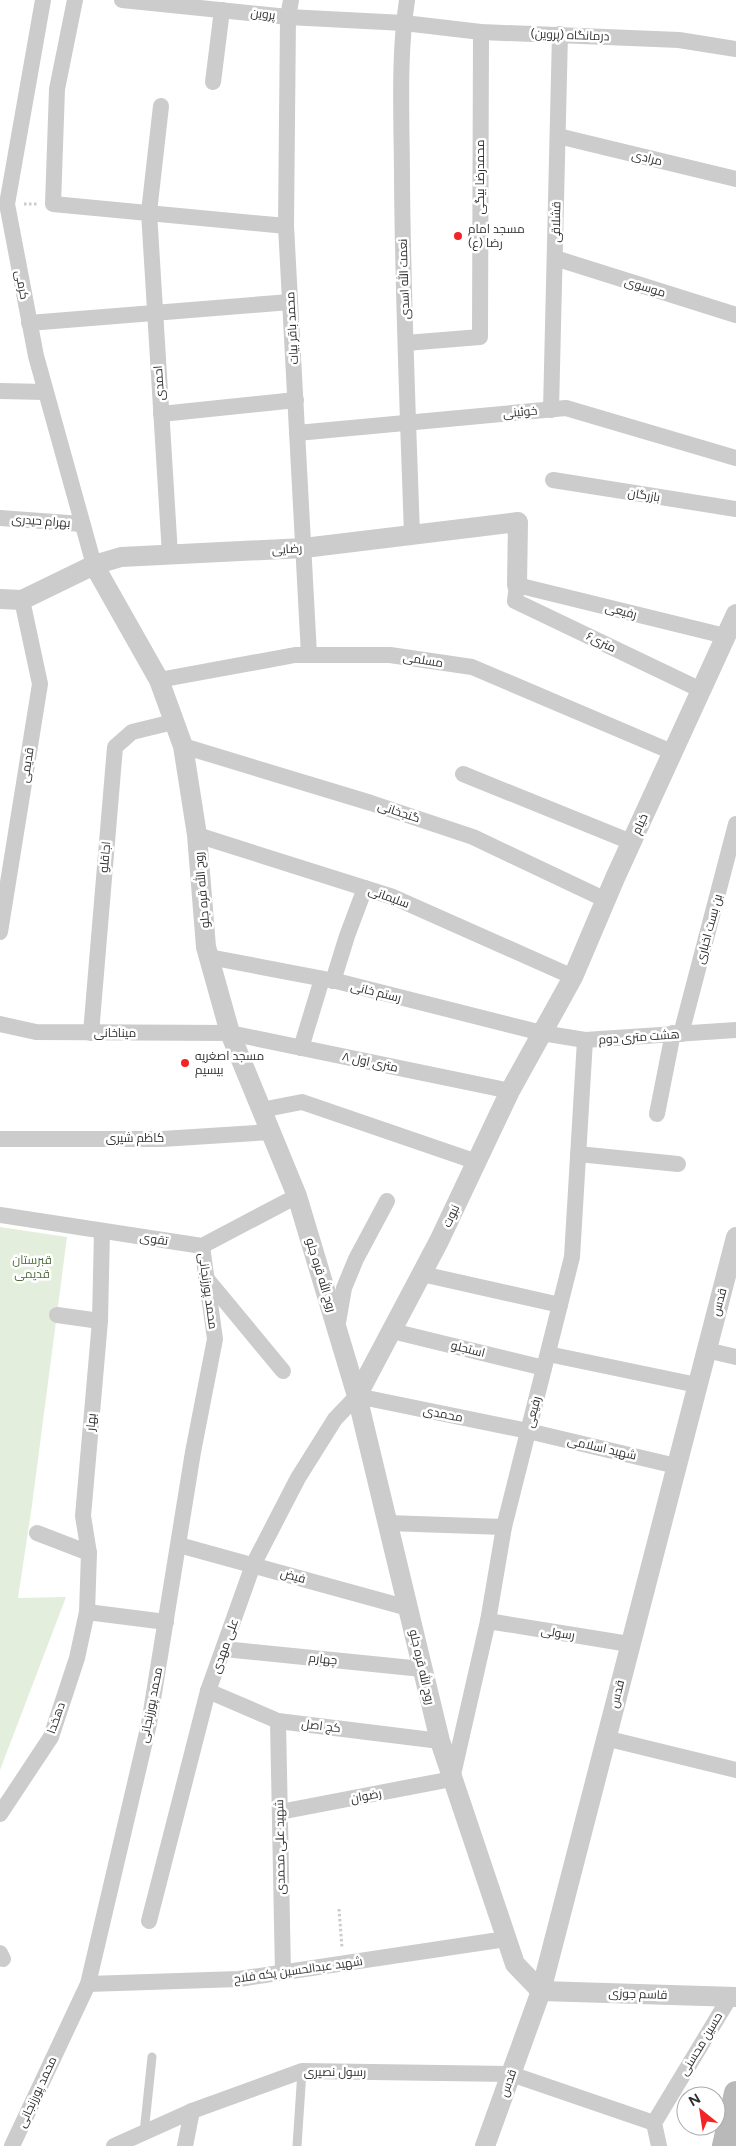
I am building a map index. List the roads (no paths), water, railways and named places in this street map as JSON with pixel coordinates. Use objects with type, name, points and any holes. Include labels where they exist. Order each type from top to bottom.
[{"type":"main road","points":[[724,2146],[736,2094]]},
{"type":"street","name":"کرمی","points":[[44,0],[7,204],[29,322],[45,392],[94,565]]},
{"type":"street","points":[[75,0],[57,89],[53,204],[286,226]]},
{"type":"street","name":"پروین","points":[[122,0],[288,17],[404,23]]},
{"type":"street","name":"محمد باقر بیات","points":[[291,0],[288,17],[286,226],[309,655]]},
{"type":"street","name":"نعمت الله اسدی","points":[[407,0],[404,23],[402,146],[412,535]]},
{"type":"street","points":[[213,82],[222,10]]},
{"type":"street","name":"درمانگاه (پروین)","points":[[404,23],[481,32],[679,40],[736,49]]},
{"type":"street","name":"محمدرضا بیگی","points":[[406,343],[480,337],[481,32]]},
{"type":"street","name":"قشلاقی","points":[[551,410],[560,34]]},
{"type":"street","name":"احمدی","points":[[161,106],[149,212],[170,555]]},
{"type":"street","name":"مرادی","points":[[558,136],[736,179]]},
{"type":"street","name":"موسوی","points":[[555,258],[736,315]]},
{"type":"street","points":[[29,322],[290,302]]},
{"type":"street","points":[[0,391],[45,392]]},
{"type":"street","points":[[161,414],[296,400]]},
{"type":"street","name":"خوئینی","points":[[297,433],[566,408],[736,458]]},
{"type":"street","name":"بازرگان","points":[[553,480],[736,509]]},
{"type":"street","name":"بهرام حیدری","points":[[0,518],[82,524]]},
{"type":"street","name":"رضایی","points":[[0,599],[22,600],[94,565],[121,557],[304,548],[518,522],[517,585]]},
{"type":"street","name":"روح الله قره جلو","points":[[94,565],[159,680],[183,746],[197,836],[206,947],[230,1033],[297,1196],[337,1328],[357,1396],[440,1741],[452,1779],[515,1964],[541,1991]]},
{"type":"street","name":"رفیعی","points":[[517,585],[725,636]]},
{"type":"street","name":"۶متری","points":[[517,585],[515,601],[701,690]]},
{"type":"street","name":"قدیمی","points":[[0,932],[2,908],[40,684],[22,600]]},
{"type":"street","name":"خیام","points":[[542,1033],[573,977],[631,842],[736,614]]},
{"type":"street","name":"مسلمی","points":[[159,680],[295,655],[390,655],[472,668],[672,752]]},
{"type":"street","name":"اجاقلو","points":[[91,1032],[115,747],[132,732],[174,722]]},
{"type":"street","name":"گنجخانی","points":[[183,746],[473,836],[606,900]]},
{"type":"street","points":[[463,774],[631,842]]},
{"type":"street","name":"بن بست اخباری","points":[[657,1114],[677,1034],[736,824]]},
{"type":"street","name":"سلیمانی","points":[[197,836],[393,897],[573,977]]},
{"type":"street","points":[[301,1048],[365,888]]},
{"type":"street","name":"رستم خانی","points":[[209,957],[327,980],[542,1033]]},
{"type":"street","name":"میناخانی","points":[[0,1024],[36,1032],[230,1033]]},
{"type":"street","name":"هشت متری دوم","points":[[542,1033],[585,1040],[736,1030]]},
{"type":"street","name":"۸ متری اول","points":[[230,1033],[510,1091]]},
{"type":"street","name":"نبوت","points":[[357,1396],[422,1274],[510,1091],[542,1033]]},
{"type":"street","name":"رفیعی","points":[[452,1779],[488,1621],[504,1527],[572,1257],[585,1040]]},
{"type":"street","points":[[261,1110],[302,1102],[477,1162]]},
{"type":"street","name":"کاظم شیری","points":[[0,1139],[162,1139],[271,1132]]},
{"type":"street","points":[[578,1154],[678,1164]]},
{"type":"street","points":[[202,1246],[297,1196]]},
{"type":"street","points":[[337,1328],[344,1288],[356,1259],[387,1201]]},
{"type":"street","name":"تقوی","points":[[0,1216],[202,1246]]},
{"type":"street","name":"بهار","points":[[87,1612],[88,1553],[83,1516],[100,1320],[102,1231]]},
{"type":"street","name":"قدس","points":[[485,2146],[541,1991],[629,1644],[736,1237]]},
{"type":"street","name":"محمد پورزنجانی","points":[[9,2139],[88,1984],[149,1724],[179,1545],[192,1452],[215,1340],[202,1246]]},
{"type":"street","points":[[422,1274],[560,1305]]},
{"type":"street","points":[[206,1278],[283,1371]]},
{"type":"street","points":[[57,1315],[100,1320]]},
{"type":"street","name":"استجلو","points":[[392,1330],[546,1361],[697,1384]]},
{"type":"street","points":[[706,1350],[736,1357]]},
{"type":"street","name":"محمدی","points":[[357,1396],[528,1430]]},
{"type":"street","name":"علی مهدی","points":[[149,1921],[208,1691],[254,1565],[298,1478],[336,1419],[357,1396]]},
{"type":"street","name":"شهید اسلامی","points":[[528,1430],[676,1466]]},
{"type":"street","points":[[387,1523],[504,1527]]},
{"type":"street","points":[[37,1533],[88,1553]]},
{"type":"street","name":"فیض","points":[[179,1545],[408,1608]]},
{"type":"street","points":[[87,1612],[166,1622]]},
{"type":"street","name":"دهخدا","points":[[0,1814],[51,1737],[77,1658],[87,1612]]},
{"type":"street","name":"رسولی","points":[[488,1621],[629,1644]]},
{"type":"street","name":"چهارم","points":[[224,1649],[422,1668]]},
{"type":"street","name":"کج اصل","points":[[208,1691],[278,1721],[440,1741]]},
{"type":"street","name":"شهید علی محمدی","points":[[278,1721],[283,1972]]},
{"type":"street","points":[[605,1738],[736,1770]]},
{"type":"street","name":"رضوان","points":[[280,1812],[452,1779]]},
{"type":"street","name":"شهید عبدالحسین یکه فلاح","points":[[88,1984],[239,1979],[506,1940]]},
{"type":"street","name":"قاسم جوزی","points":[[541,1991],[733,1997]]},
{"type":"street","name":"حسین محسنی","points":[[654,2123],[733,1997]]},
{"type":"street","name":"رسول نصیری","points":[[114,2146],[192,2111],[302,2071],[511,2074],[654,2123]]},
{"type":"street","points":[[185,2146],[192,2111]]},
{"type":"street","points":[[654,2123],[659,2146]]},
{"type":"lane","points":[[144,2132],[152,2057]]},
{"type":"lane","points":[[298,2146],[302,2071]]},
{"type":"place","name":"مسجد امام رضا (ع)","points":[[458,236]]},
{"type":"place","name":"مسجد اصغریه بیسیم","points":[[185,1063]]},
{"type":"park label","name":"قبرستان قدیمى","points":[[32,1267]]}]
